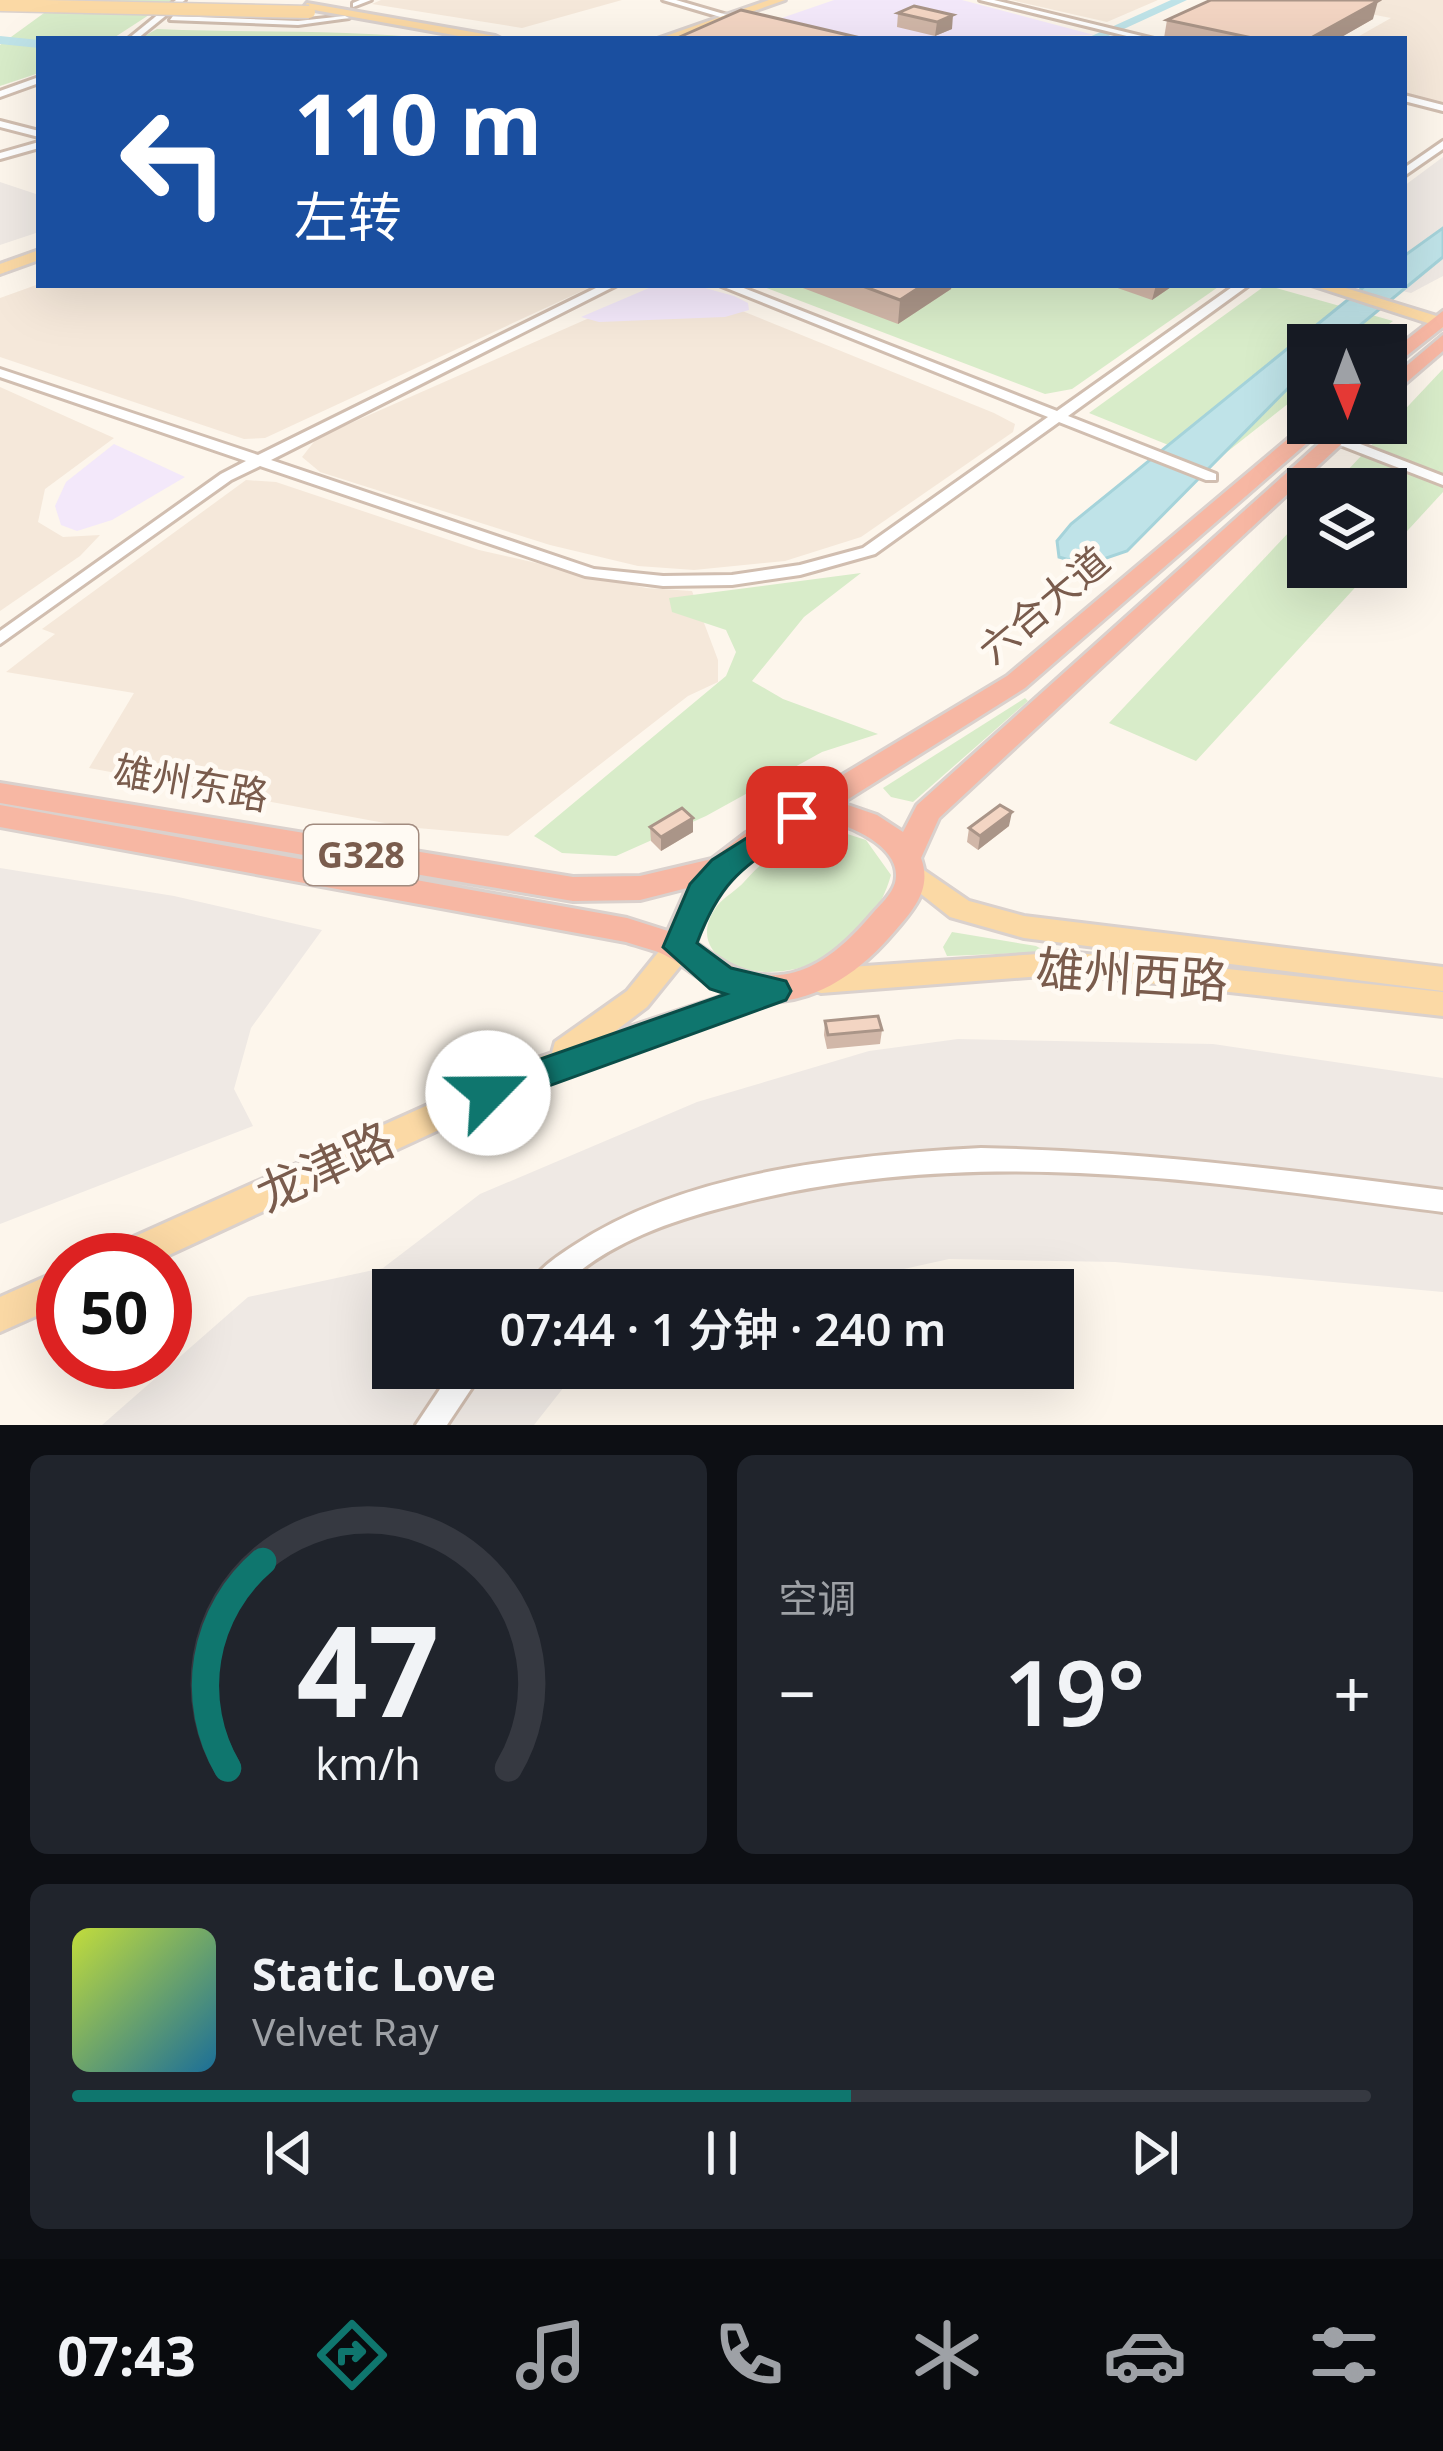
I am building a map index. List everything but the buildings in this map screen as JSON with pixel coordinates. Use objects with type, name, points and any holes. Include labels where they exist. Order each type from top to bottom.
[{"type":"highway","points":[[1407,350],[1442,323]]},
{"type":"highway","points":[[1407,367],[1442,323]]},
{"type":"highway","name":"六合大道","points":[[797,817],[1016,682],[1317,444]]},
{"type":"highway","name":"六合大道","points":[[908,867],[927,812],[1320,444]]},
{"type":"highway","name":"雄州东路","points":[[0,793],[573,889],[640,888],[723,868]]},
{"type":"highway","points":[[797,817],[827,810],[847,814],[893,838],[908,867]]},
{"type":"highway","name":"雄州东路","points":[[0,816],[627,930],[679,947]]},
{"type":"highway","name":"G328","points":[[797,817],[723,868],[701,892],[679,947],[722,980],[774,991],[820,981],[879,930],[909,890],[908,867]]},
{"type":"main road","points":[[122,0],[309,14],[472,36]]},
{"type":"main road","points":[[684,36],[780,0]]},
{"type":"main road","points":[[673,36],[790,0]]},
{"type":"main road","points":[[0,5],[309,14],[457,36]]},
{"type":"main road","points":[[0,272],[36,259]]},
{"type":"main road","points":[[1329,288],[1442,323]]},
{"type":"main road","points":[[1346,288],[1442,323]]},
{"type":"main road","name":"雄州西路","points":[[908,867],[960,909],[1024,927],[1443,979]]},
{"type":"main road","name":"龙津路","points":[[528,1074],[606,1026],[665,970],[679,947]]},
{"type":"main road","name":"雄州西路","points":[[820,981],[1068,963],[1443,1004]]},
{"type":"main road","name":"龙津路","points":[[180,1233],[528,1074],[774,991]]},
{"type":"main road","points":[[0,1315],[36,1298]]},
{"type":"street","points":[[136,36],[181,0]]},
{"type":"street","points":[[667,0],[753,24]]},
{"type":"street","points":[[984,0],[1137,36]]},
{"type":"street","points":[[173,18],[345,13],[330,4]]},
{"type":"street","points":[[1149,36],[1164,28]]},
{"type":"street","points":[[0,94],[36,81]]},
{"type":"street","points":[[1407,99],[1443,107]]},
{"type":"street","points":[[0,124],[36,133]]},
{"type":"street","points":[[1407,170],[1443,144]]},
{"type":"street","points":[[0,156],[36,146]]},
{"type":"street","points":[[0,639],[253,462],[604,288]]},
{"type":"street","points":[[733,288],[1211,477]]},
{"type":"street","points":[[0,373],[253,462],[591,572],[661,585],[742,582],[807,572],[869,550],[1239,288]]},
{"type":"street","points":[[1369,444],[1443,481]]},
{"type":"street","points":[[560,1269],[642,1220],[828,1167],[881,1161],[1146,1165],[1443,1202]]},
{"type":"street","points":[[430,1425],[456,1389]]},
{"type":"shaded area","points":[[381,0],[622,0],[522,28],[372,4]]},
{"type":"shaded area","points":[[834,0],[962,0],[1094,35],[830,36],[773,21]]},
{"type":"shaded area","points":[[1011,0],[1158,0],[1107,22]]},
{"type":"shaded area","points":[[1297,0],[1443,0],[1443,103],[1407,95],[1407,36],[1359,36],[1391,18]]},
{"type":"shaded area","points":[[1443,157],[1443,276],[1411,293],[1389,288],[1407,288],[1407,184]]},
{"type":"shaded area","points":[[0,182],[36,194],[36,233],[0,245]]},
{"type":"shaded area","points":[[36,285],[589,288],[265,438],[244,439],[0,357],[0,298]]},
{"type":"shaded area","points":[[649,288],[705,288],[734,296],[748,303],[749,310],[725,317],[599,322],[581,317]]},
{"type":"shaded area","points":[[657,288],[720,302],[1015,424],[1013,432],[861,537],[785,561],[694,570],[638,566],[550,545],[320,472],[302,457],[317,438]]},
{"type":"shaded area","points":[[0,387],[114,438],[45,489],[38,522],[63,537],[100,535],[80,556],[0,611]]},
{"type":"shaded area","points":[[114,444],[185,477],[112,520],[77,531],[61,525],[55,506],[66,482]]},
{"type":"shaded area","points":[[246,480],[276,482],[479,550],[646,588],[692,591],[718,660],[718,682],[688,696],[508,836],[406,827],[89,768],[134,693],[6,672],[55,634],[42,629]]},
{"type":"shaded area","points":[[0,868],[174,896],[322,930],[251,1028],[234,1089],[253,1126],[0,1224]]},
{"type":"shaded area","points":[[958,1039],[1213,1044],[1443,1078],[1443,1292],[1115,1262],[949,1259],[904,1269],[378,1269],[480,1194],[697,1102],[869,1051]]},
{"type":"shaded area","points":[[372,1270],[372,1389],[562,1389],[534,1425],[102,1425],[143,1389],[192,1389],[192,1346],[248,1297]]},
{"type":"green space","points":[[62,0],[172,0],[117,36],[36,36],[36,74],[0,86],[0,45]]},
{"type":"green space","points":[[157,29],[403,36],[144,36]]},
{"type":"green space","points":[[767,288],[1217,288],[1072,389],[1045,394]]},
{"type":"green space","points":[[1262,288],[1393,321],[1287,324],[1287,405],[1213,463],[1089,413]]},
{"type":"green space","points":[[1443,369],[1443,492],[1407,531],[1407,468],[1350,468],[1372,444],[1407,444],[1407,407]]},
{"type":"green space","points":[[1287,534],[1287,588],[1355,588],[1196,761],[1109,723]]},
{"type":"green space","points":[[861,573],[804,617],[752,681],[783,699],[878,734],[822,752],[706,816],[616,856],[562,853],[534,836],[726,676],[736,652],[726,630],[672,612],[669,598]]},
{"type":"green space","points":[[1025,698],[1028,701],[913,802],[891,797],[883,788]]},
{"type":"green space","points":[[838,831],[866,840],[891,875],[869,920],[839,950],[803,967],[768,972],[737,967],[715,953],[707,932],[720,903],[786,846]]},
{"type":"green space","points":[[952,932],[1036,946],[1047,952],[947,956],[943,947]]},
{"type":"water","points":[[1443,228],[1443,257],[1407,287],[1407,254]]},
{"type":"water","points":[[1362,288],[1405,288],[1362,324],[1318,324]]},
{"type":"water","points":[[1287,349],[1287,389],[1127,551],[1086,565],[1059,557],[1057,541],[1071,524]]},
{"type":"waterway","points":[[1098,36],[1181,0]]},
{"type":"waterway","points":[[0,40],[36,44]]},
{"type":"route","points":[[488,1093],[528,1074],[774,991],[722,980],[679,947],[701,892],[723,868],[797,817]]}]
